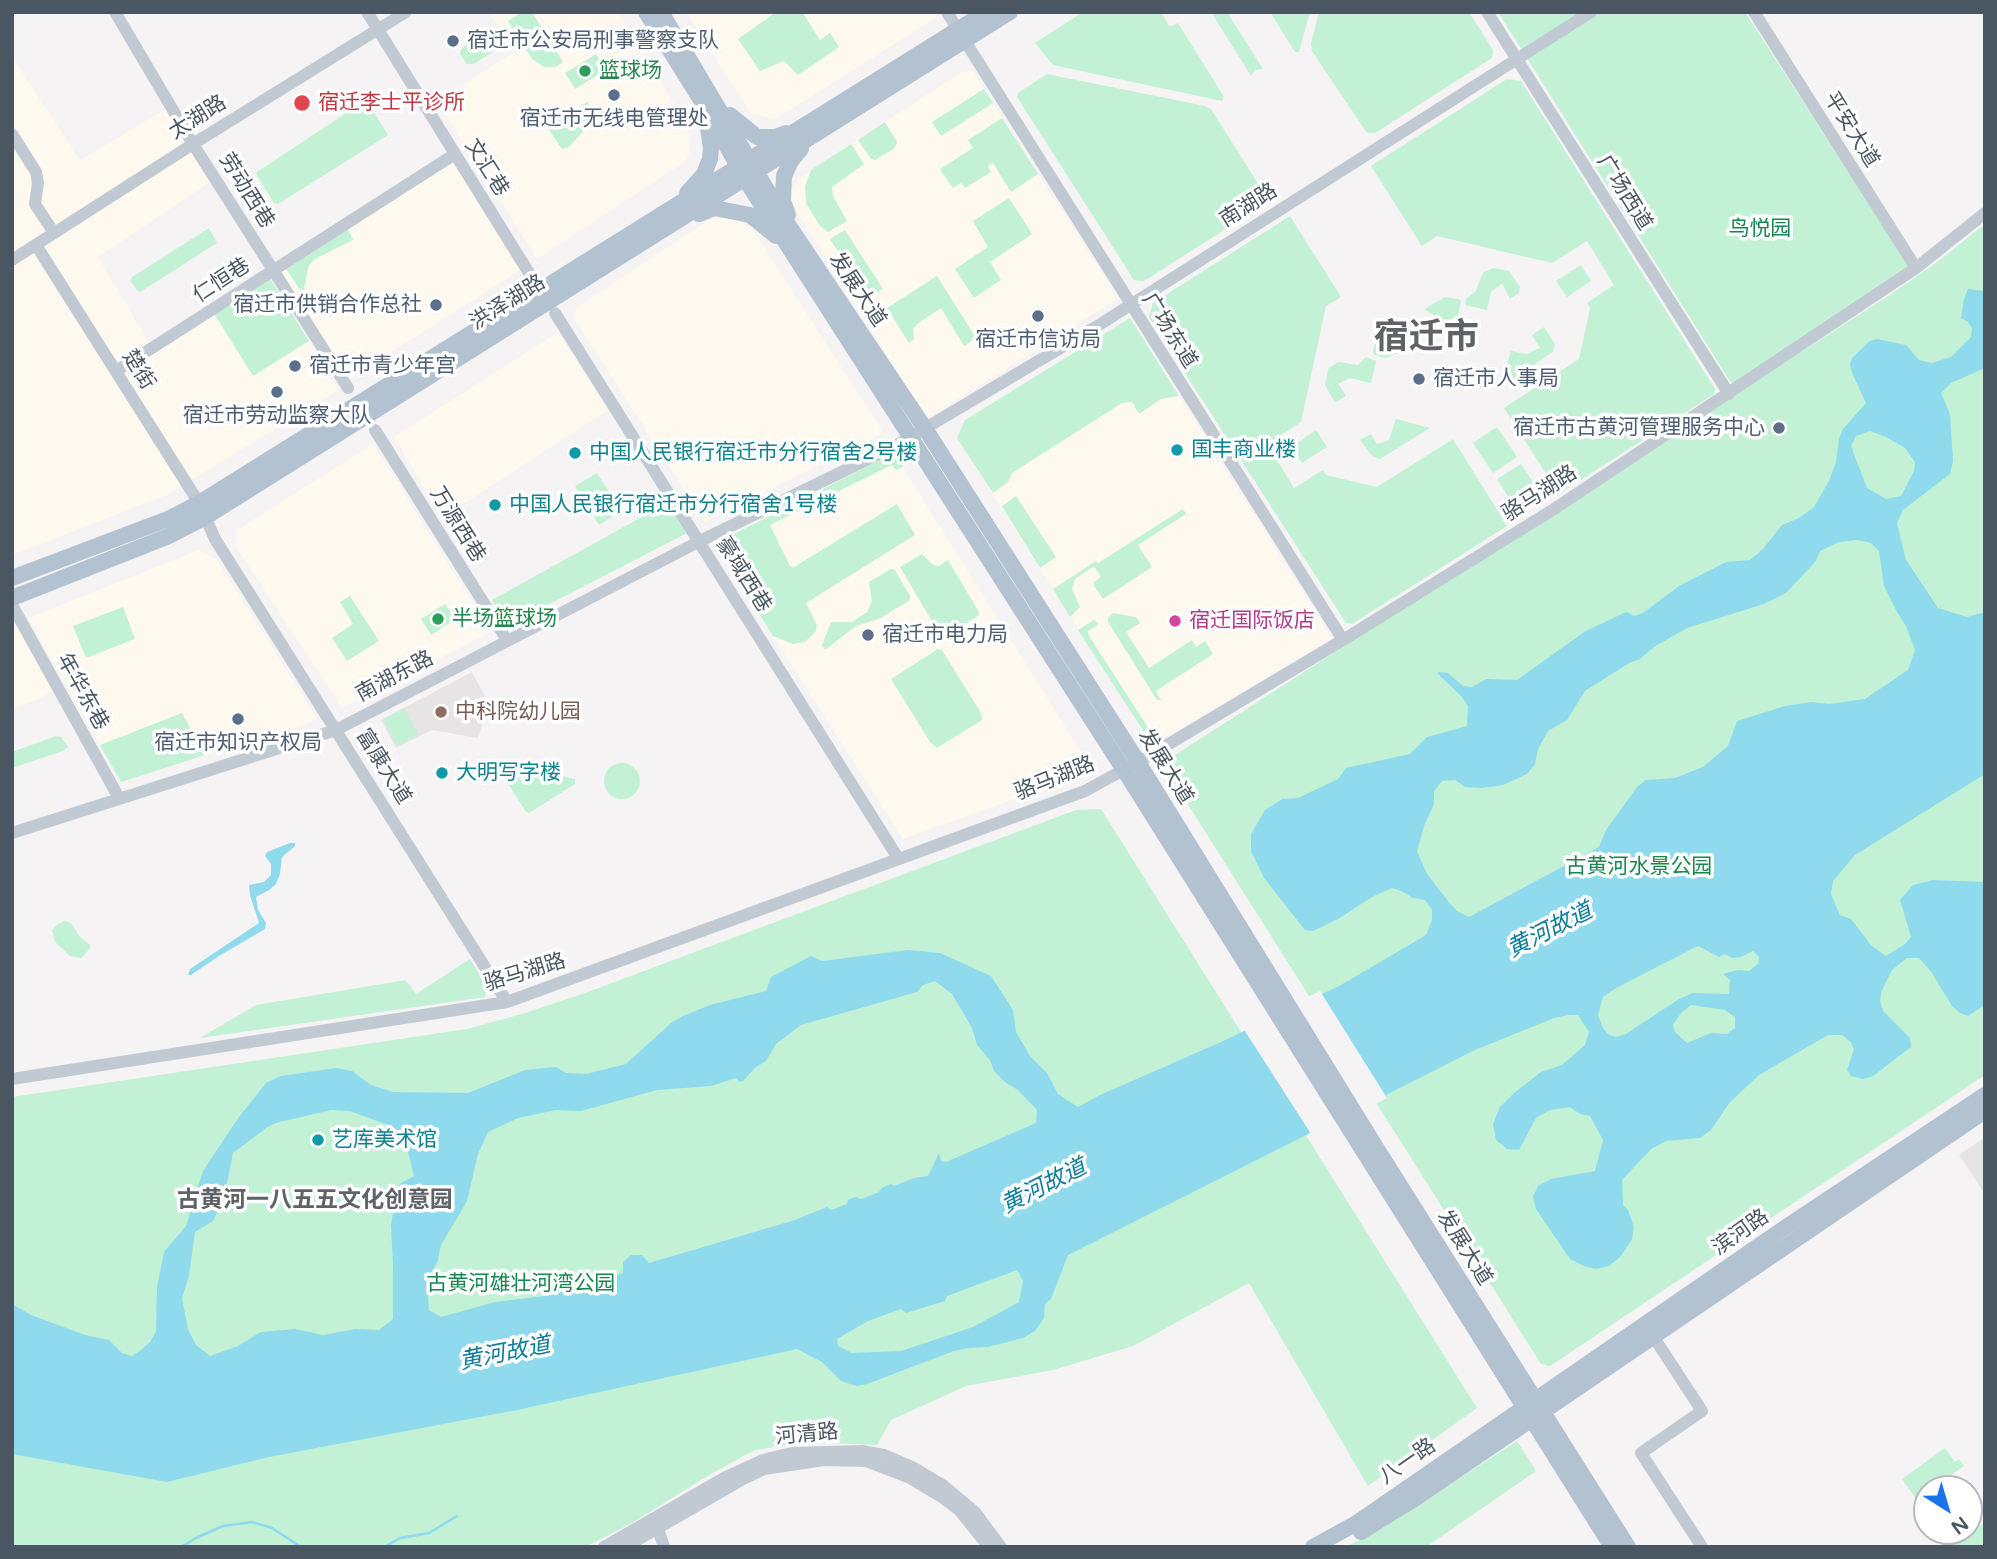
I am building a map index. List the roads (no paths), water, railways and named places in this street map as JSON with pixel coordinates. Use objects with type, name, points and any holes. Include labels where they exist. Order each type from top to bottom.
[{"type":"main road","name":"发展大道","points":[[646,12],[710,102]]},
{"type":"main road","name":"发展大道","points":[[661,12],[748,169],[911,438],[1131,766]]},
{"type":"main road","name":"洪泽湖路","points":[[961,35],[986,12]]},
{"type":"main road","name":"洪泽湖路","points":[[12,598],[169,536],[202,510],[961,35],[1010,12]]},
{"type":"main road","points":[[710,102],[757,137],[776,137],[817,126]]},
{"type":"main road","points":[[658,226],[704,174],[711,148],[710,102]]},
{"type":"main road","points":[[797,248],[782,186],[784,176],[797,153],[817,126]]},
{"type":"main road","points":[[658,226],[714,208],[726,209],[750,215],[797,248]]},
{"type":"main road","name":"发展大道","points":[[797,248],[926,429],[1270,991],[1533,1410],[1612,1547]]},
{"type":"main road","name":"洪泽湖路","points":[[12,578],[151,526],[202,510]]},
{"type":"main road","name":"滨河路","points":[[1533,1410],[1786,1227],[1985,1095]]},
{"type":"main road","name":"滨河路","points":[[1533,1410],[1653,1336],[1985,1111]]},
{"type":"main road","name":"发展大道","points":[[1533,1410],[1628,1547]]},
{"type":"main road","name":"八一路","points":[[1313,1547],[1355,1524],[1533,1410]]},
{"type":"main road","name":"八一路","points":[[1334,1547],[1416,1499],[1533,1410]]},
{"type":"street","name":"劳动西巷","points":[[115,12],[193,144],[348,388]]},
{"type":"street","name":"文汇巷","points":[[367,12],[529,273]]},
{"type":"street","name":"太湖路","points":[[14,254],[36,245],[406,12]]},
{"type":"street","name":"广场东道","points":[[947,12],[1342,640]]},
{"type":"street","name":"广场西道","points":[[1488,12],[1729,394]]},
{"type":"street","name":"南湖路","points":[[926,429],[1130,305],[1591,12]]},
{"type":"street","name":"平安大道","points":[[1754,12],[1916,268]]},
{"type":"street","points":[[12,134],[36,172],[38,183],[35,204],[54,233]]},
{"type":"street","name":"仁恒巷","points":[[116,370],[455,154]]},
{"type":"street","name":"骆马湖路","points":[[12,1079],[507,1002],[1085,791],[1342,640],[1554,509],[1916,268],[1985,213]]},
{"type":"street","name":"楚街","points":[[36,245],[202,510]]},
{"type":"street","name":"豪域西巷","points":[[555,313],[898,858]]},
{"type":"street","name":"南湖东路","points":[[12,833],[336,730],[700,541],[926,429]]},
{"type":"street","name":"万源西巷","points":[[375,430],[507,640]]},
{"type":"street","name":"富康大道","points":[[202,510],[211,533],[507,1002]]},
{"type":"street","name":"年华东巷","points":[[12,605],[119,798]]},
{"type":"street","points":[[1653,1336],[1702,1411],[1641,1452],[1702,1547]]},
{"type":"street","name":"河清路","points":[[625,1547],[724,1478],[763,1460],[791,1453],[862,1451],[884,1455],[912,1466],[944,1486],[975,1512],[1001,1547]]},
{"type":"street","name":"河清路","points":[[604,1547],[657,1524],[764,1469],[824,1460],[866,1461],[910,1478],[942,1497],[965,1517],[989,1547]]},
{"type":"street","points":[[657,1524],[664,1547]]},
{"type":"water","name":"黄河故道","points":[[1968,289],[1985,291],[1985,368],[1951,383],[1941,393],[1950,414],[1953,461],[1950,474],[1903,510],[1897,523],[1906,560],[1938,608],[1967,617],[1985,612],[1985,774],[1855,855],[1833,881],[1831,894],[1840,915],[1851,919],[1871,945],[1886,956],[1911,937],[1900,900],[1913,885],[1933,880],[1985,882],[1985,1005],[1968,1016],[1960,1013],[1952,1006],[1932,973],[1919,958],[1907,958],[1892,970],[1880,1000],[1883,1011],[1910,1038],[1911,1047],[1873,1076],[1863,1079],[1851,1076],[1847,1070],[1854,1049],[1851,1042],[1842,1035],[1828,1035],[1759,1075],[1730,1102],[1711,1130],[1700,1138],[1666,1141],[1651,1149],[1622,1180],[1623,1205],[1628,1210],[1634,1227],[1632,1239],[1621,1256],[1609,1266],[1596,1269],[1570,1259],[1536,1209],[1533,1197],[1538,1186],[1551,1179],[1595,1171],[1603,1140],[1590,1116],[1580,1114],[1570,1107],[1550,1110],[1536,1118],[1519,1150],[1507,1149],[1496,1140],[1493,1124],[1500,1107],[1513,1094],[1541,1072],[1562,1065],[1585,1045],[1589,1032],[1578,1015],[1569,1015],[1554,1018],[1475,1050],[1068,1255],[1051,1299],[1045,1304],[1044,1318],[1035,1331],[1023,1338],[988,1347],[954,1351],[867,1384],[856,1386],[841,1381],[822,1362],[797,1349],[517,1410],[269,1457],[167,1482],[12,1454],[12,1306],[85,1335],[109,1340],[122,1353],[132,1356],[141,1350],[150,1342],[156,1331],[157,1287],[164,1252],[186,1226],[203,1171],[239,1117],[266,1083],[281,1076],[336,1068],[352,1071],[371,1085],[393,1092],[468,1093],[525,1070],[556,1067],[566,1073],[586,1074],[626,1064],[671,1023],[683,1016],[710,1005],[766,991],[771,977],[811,956],[822,961],[908,950],[940,953],[991,976],[1013,1010],[1016,1032],[1030,1056],[1047,1073],[1058,1094],[1078,1107],[1341,985],[1426,935],[1432,920],[1432,910],[1425,900],[1413,898],[1392,888],[1372,897],[1338,919],[1313,931],[1305,930],[1264,878],[1251,851],[1251,834],[1265,810],[1282,799],[1298,798],[1338,779],[1346,768],[1410,754],[1427,737],[1467,726],[1468,706],[1437,673],[1448,673],[1463,686],[1472,687],[1486,679],[1517,680],[1584,632],[1626,612],[1634,616],[1643,613],[1679,586],[1726,562],[1750,560],[1763,549],[1782,525],[1799,518],[1814,507],[1829,481],[1843,429],[1866,403],[1852,373],[1852,358],[1870,341],[1877,339],[1906,345],[1919,360],[1932,363],[1951,357],[1971,337],[1972,328],[1961,318]],"holes":[[[1870,431],[1905,448],[1915,462],[1914,471],[1901,496],[1886,499],[1867,488],[1851,446],[1856,436]],[[1857,540],[1871,543],[1879,551],[1884,586],[1906,626],[1915,650],[1908,670],[1865,699],[1785,706],[1737,721],[1728,746],[1703,767],[1675,778],[1646,780],[1637,787],[1606,830],[1599,847],[1469,917],[1457,911],[1427,874],[1417,851],[1434,804],[1434,791],[1442,781],[1455,780],[1465,787],[1482,788],[1503,785],[1527,774],[1535,764],[1538,749],[1548,731],[1567,720],[1585,691],[1687,628],[1764,604],[1786,593],[1816,561],[1820,551],[1839,542]],[[1698,946],[1719,957],[1724,954],[1733,958],[1741,957],[1753,951],[1759,957],[1758,964],[1749,971],[1738,970],[1723,974],[1730,980],[1729,994],[1693,993],[1679,999],[1626,1034],[1616,1037],[1609,1035],[1603,1028],[1598,1015],[1603,997]],[[935,981],[952,994],[972,1028],[977,1045],[990,1060],[994,1071],[1037,1110],[1036,1123],[946,1162],[941,1161],[939,1153],[928,1176],[894,1186],[891,1184],[879,1192],[861,1199],[855,1197],[848,1200],[847,1204],[831,1210],[827,1207],[795,1220],[649,1263],[642,1255],[631,1255],[623,1262],[623,1273],[552,1295],[495,1302],[441,1317],[429,1310],[427,1284],[438,1260],[441,1245],[467,1201],[478,1154],[488,1132],[518,1118],[556,1110],[581,1111],[657,1090],[711,1086],[736,1078],[739,1082],[743,1081],[766,1061],[776,1044],[801,1025],[917,992],[923,985]],[[1691,1005],[1725,1010],[1735,1017],[1735,1028],[1727,1034],[1711,1033],[1687,1043],[1675,1032],[1673,1025]],[[331,1110],[350,1111],[388,1125],[396,1140],[407,1148],[414,1176],[401,1183],[397,1189],[391,1225],[393,1319],[379,1330],[355,1329],[323,1335],[295,1329],[261,1332],[238,1346],[210,1356],[196,1345],[188,1329],[182,1298],[189,1276],[195,1232],[213,1221],[224,1198],[233,1153],[276,1123]],[[1017,1270],[1023,1281],[1019,1302],[973,1327],[901,1351],[852,1353],[838,1346],[837,1339],[868,1321],[901,1309],[906,1313],[945,1301],[947,1296]]]},
{"type":"water","points":[[295,843],[295,846],[282,857],[276,884],[256,897],[258,910],[266,923],[265,929],[188,975],[190,969],[259,923],[249,885],[264,882],[271,875],[271,864],[265,856],[267,852]]},
{"type":"waterway","points":[[384,1547],[400,1538],[429,1533],[457,1516]]},
{"type":"waterway","points":[[181,1547],[223,1526],[252,1522],[272,1528],[301,1547]]},
{"type":"place","name":"宿迁市公安局刑事警察支队","points":[[453,41]]},
{"type":"place","name":"篮球场","points":[[585,71]]},
{"type":"place","name":"宿迁市无线电管理处","points":[[614,95]]},
{"type":"place","name":"宿迁李士平诊所","points":[[302,103]]},
{"type":"place","name":"宿迁市供销合作总社","points":[[436,305]]},
{"type":"place","name":"宿迁市信访局","points":[[1038,316]]},
{"type":"place","name":"宿迁市青少年宫","points":[[295,366]]},
{"type":"place","name":"宿迁市人事局","points":[[1419,379]]},
{"type":"place","name":"宿迁市劳动监察大队","points":[[277,392]]},
{"type":"place","name":"宿迁市古黄河管理服务中心","points":[[1779,428]]},
{"type":"place","name":"国丰商业楼","points":[[1177,450]]},
{"type":"place","name":"中国人民银行宿迁市分行宿舍2号楼","points":[[575,453]]},
{"type":"place","name":"中国人民银行宿迁市分行宿舍1号楼","points":[[495,505]]},
{"type":"place","name":"半场篮球场","points":[[438,619]]},
{"type":"place","name":"宿迁国际饭店","points":[[1175,621]]},
{"type":"place","name":"宿迁市电力局","points":[[868,635]]},
{"type":"place","name":"中科院幼儿园","points":[[441,712]]},
{"type":"place","name":"宿迁市知识产权局","points":[[238,719]]},
{"type":"place","name":"大明写字楼","points":[[442,773]]},
{"type":"place","name":"艺库美术馆","points":[[318,1140]]},
{"type":"district","name":"宿迁市","points":[[1426,339]]},
{"type":"district","name":"古黄河一八五五文化创意园","points":[[315,1201]]},
{"type":"park label","name":"鸟悦园","points":[[1760,229]]},
{"type":"park label","name":"古黄河水景公园","points":[[1639,867]]},
{"type":"park label","name":"古黄河雄壮河湾公园","points":[[521,1284]]}]
